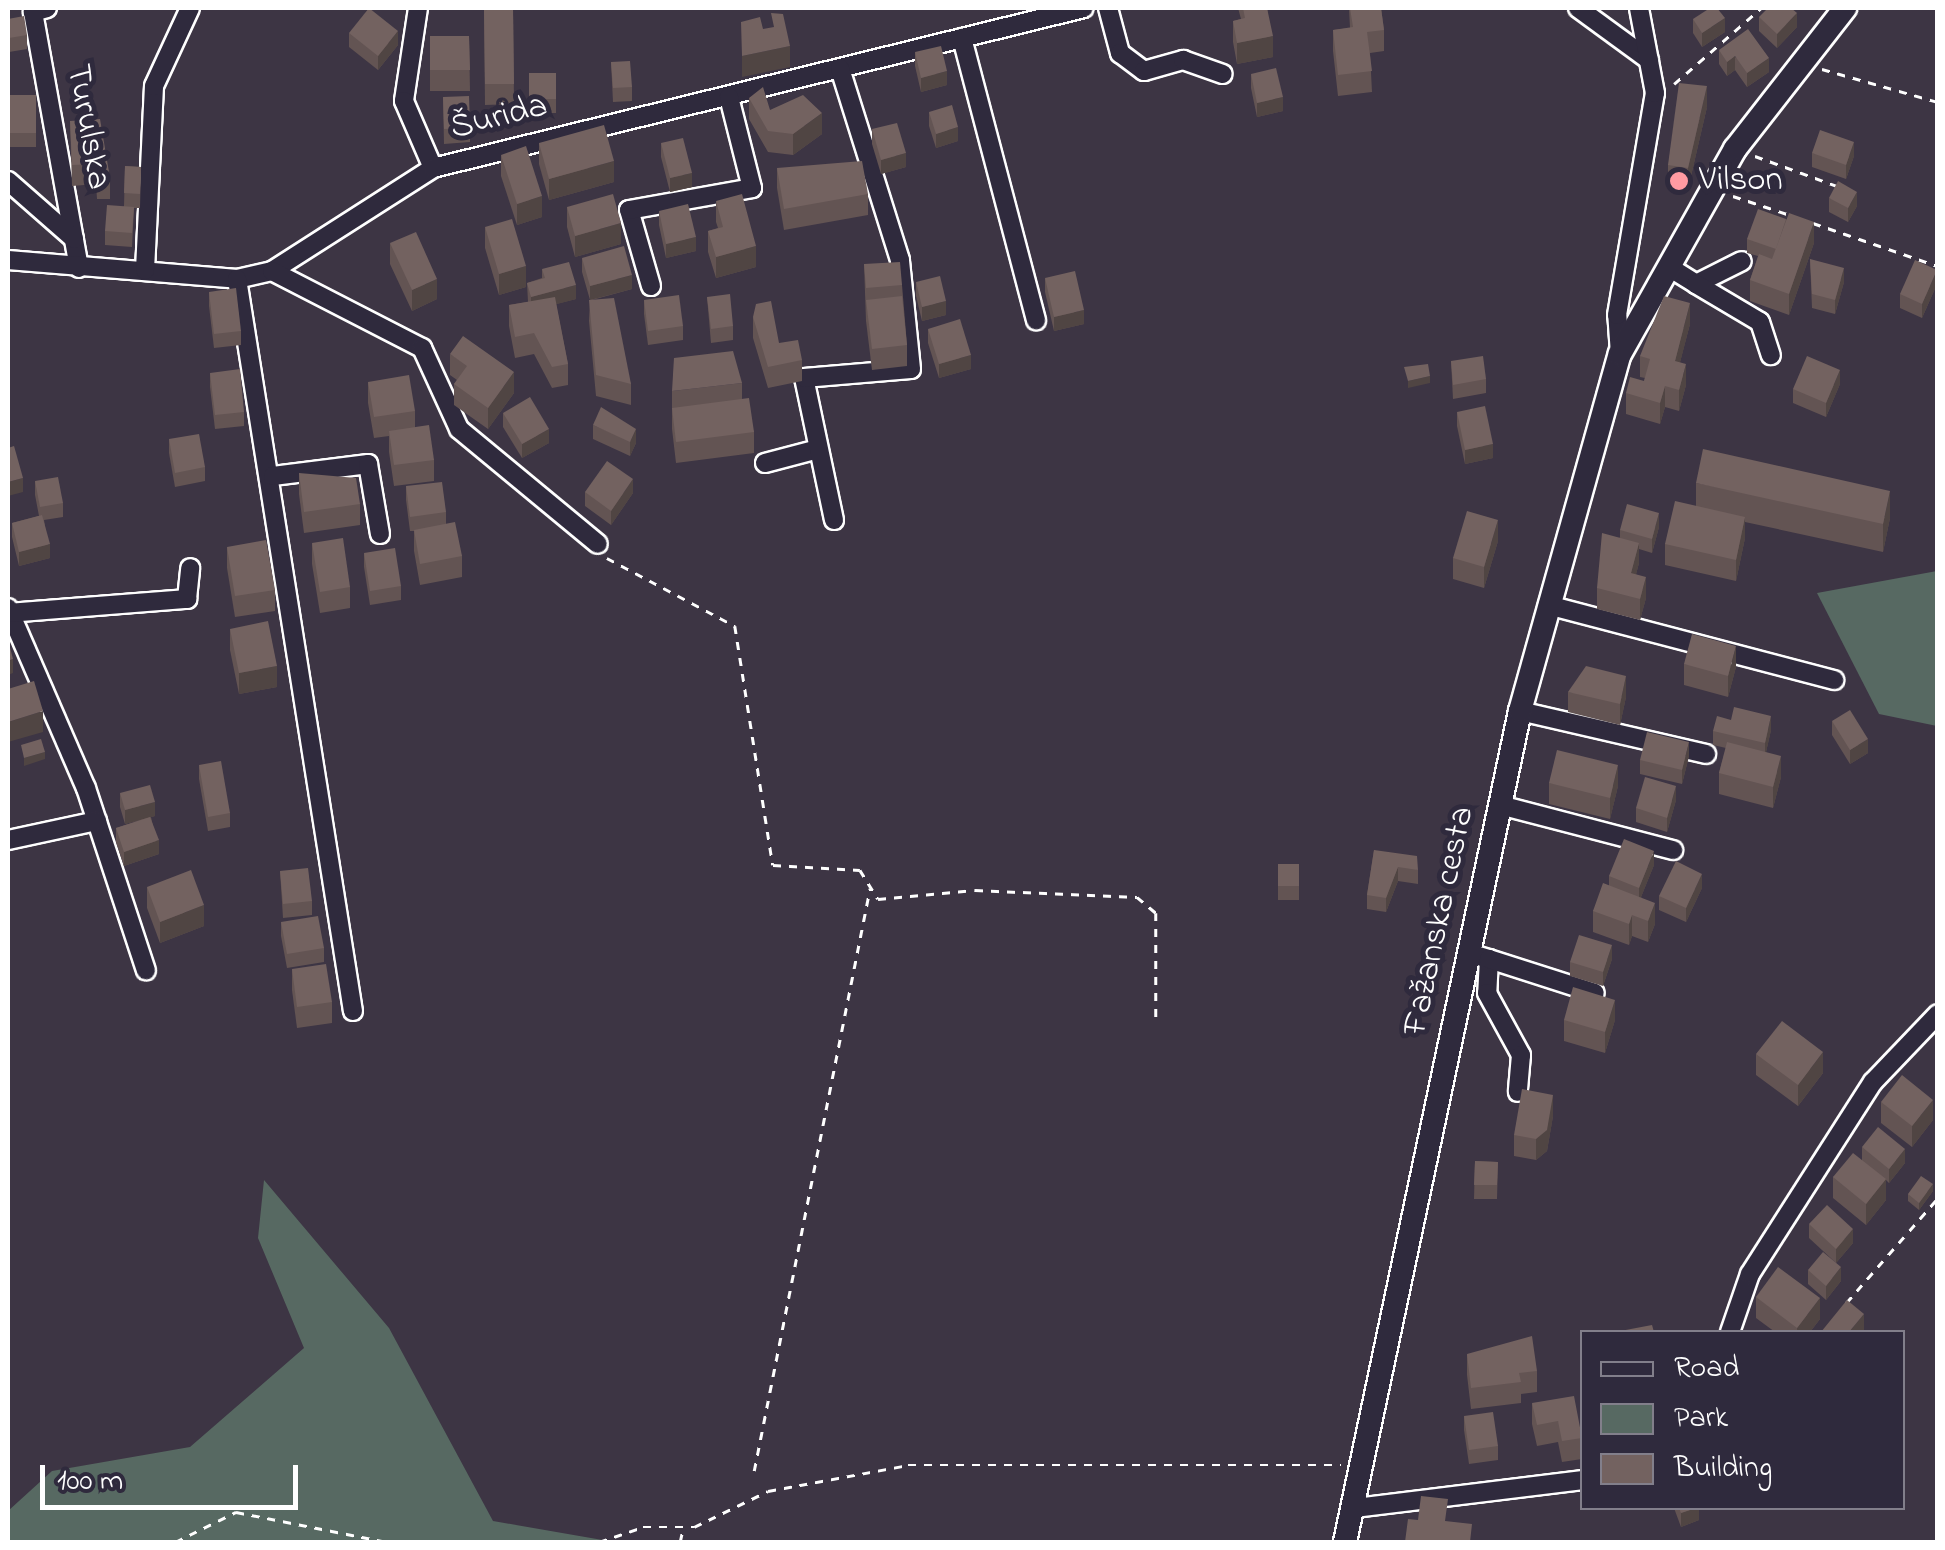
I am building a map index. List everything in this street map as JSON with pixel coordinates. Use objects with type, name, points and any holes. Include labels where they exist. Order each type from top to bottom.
[{"type":"main road","name":"Fažanska cesta","points":[[1345,1542],[1479,956],[1500,805],[1520,711],[1620,354],[1735,148],[1845,8]]},
{"type":"street","name":"Turulska","points":[[46,8],[33,12],[79,268]]},
{"type":"street","points":[[145,270],[154,86],[190,8]]},
{"type":"street","points":[[418,8],[404,101],[433,168]]},
{"type":"street","name":"Šurida","points":[[8,260],[237,279],[272,271],[433,168],[1084,8]]},
{"type":"street","points":[[1108,8],[1120,53],[1144,72],[1183,60],[1223,74]]},
{"type":"street","points":[[1578,8],[1649,60]]},
{"type":"street","name":"Fažanska cesta","points":[[1620,354],[1617,315],[1655,93],[1639,8]]},
{"type":"street","points":[[962,38],[1036,320]]},
{"type":"street","points":[[834,520],[804,378],[910,369],[900,260],[840,68]]},
{"type":"street","points":[[651,286],[629,210],[752,188],[729,96]]},
{"type":"street","points":[[8,181],[74,239]]},
{"type":"street","points":[[1696,284],[1742,261]]},
{"type":"street","points":[[1669,267],[1760,322],[1771,355]]},
{"type":"street","points":[[272,271],[422,348],[459,429],[598,544]]},
{"type":"street","points":[[237,279],[273,476],[353,1011]]},
{"type":"street","points":[[765,463],[818,449]]},
{"type":"street","points":[[273,476],[368,464],[380,534]]},
{"type":"street","points":[[146,970],[97,822],[8,611],[187,599],[190,568]]},
{"type":"street","points":[[1548,606],[1834,680]]},
{"type":"street","points":[[1520,711],[1706,754]]},
{"type":"street","points":[[1500,805],[1672,850]]},
{"type":"street","points":[[8,840],[97,822]]},
{"type":"street","points":[[1518,1092],[1521,1055],[1486,993],[1479,956],[1595,992]]},
{"type":"street","points":[[1731,1330],[1750,1274],[1873,1082],[1938,1014]]},
{"type":"street","points":[[1355,1508],[1580,1480]]},
{"type":"path","points":[[1655,93],[1688,76],[1762,8]]},
{"type":"path","points":[[1802,63],[1938,102]]},
{"type":"path","points":[[1735,148],[1847,190]]},
{"type":"path","points":[[1712,189],[1938,266]]},
{"type":"path","points":[[598,544],[611,564],[735,626],[773,864],[860,870],[878,899],[975,890],[1137,897],[1156,913],[1156,1023]]},
{"type":"path","points":[[754,1470],[870,887]]},
{"type":"path","points":[[1836,1316],[1938,1198]]},
{"type":"path","points":[[599,1542],[643,1528],[683,1527],[768,1491],[908,1465],[1283,1471],[1362,1462]]},
{"type":"path","points":[[175,1542],[236,1512],[387,1542]]},
{"type":"path","points":[[680,1542],[683,1527]]},
{"type":"green space","points":[[1938,571],[1937,726],[1879,714],[1817,593]]},
{"type":"green space","points":[[264,1180],[389,1328],[493,1521],[614,1542],[8,1542],[8,1511],[52,1471],[190,1447],[304,1348],[258,1238]]},
{"type":"building","points":[[369,8],[398,31],[378,56],[349,33]]},
{"type":"building","points":[[484,8],[513,8],[514,84],[485,84]]},
{"type":"building","points":[[1243,8],[1267,8],[1273,36],[1237,43],[1233,21],[1245,18]]},
{"type":"building","points":[[1350,8],[1381,8],[1384,30],[1367,32],[1372,71],[1338,75],[1333,30],[1353,27]]},
{"type":"building","points":[[1717,8],[1725,18],[1702,33],[1693,19]]},
{"type":"building","points":[[1768,8],[1791,8],[1797,13],[1777,34],[1759,17]]},
{"type":"building","points":[[771,13],[783,14],[790,46],[742,56],[741,22],[760,17],[763,29],[774,27]]},
{"type":"building","points":[[24,16],[27,35],[9,38],[8,19]]},
{"type":"building","points":[[1748,29],[1769,58],[1747,73],[1735,56],[1727,62],[1719,50]]},
{"type":"building","points":[[430,36],[469,36],[470,70],[430,70]]},
{"type":"building","points":[[941,46],[947,71],[921,78],[915,52]]},
{"type":"building","points":[[630,61],[632,87],[613,88],[611,62]]},
{"type":"building","points":[[1276,68],[1283,97],[1257,103],[1251,74]]},
{"type":"building","points":[[529,73],[556,73],[556,99],[529,99]]},
{"type":"building","points":[[1679,83],[1707,86],[1688,168],[1668,165]]},
{"type":"building","points":[[763,87],[770,110],[803,95],[822,113],[793,134],[768,131],[749,98]]},
{"type":"building","points":[[8,95],[36,95],[36,133],[8,133]]},
{"type":"building","points":[[469,96],[470,128],[444,129],[443,97]]},
{"type":"building","points":[[952,105],[958,127],[936,134],[929,112]]},
{"type":"building","points":[[100,119],[110,178],[97,178],[96,164],[72,165],[70,121]]},
{"type":"building","points":[[897,123],[906,153],[881,160],[872,129]]},
{"type":"building","points":[[604,125],[614,161],[549,179],[539,143]]},
{"type":"building","points":[[1820,130],[1854,142],[1846,165],[1812,153]]},
{"type":"building","points":[[683,138],[692,173],[670,178],[661,143]]},
{"type":"building","points":[[526,146],[542,196],[517,204],[501,155]]},
{"type":"building","points":[[862,161],[868,194],[784,209],[777,168]]},
{"type":"building","points":[[125,166],[141,167],[140,194],[124,193]]},
{"type":"building","points":[[1838,181],[1857,192],[1848,208],[1829,198]]},
{"type":"building","points":[[613,194],[621,223],[575,236],[567,207]]},
{"type":"building","points":[[742,194],[756,246],[716,257],[708,231],[723,227],[716,201]]},
{"type":"building","points":[[688,204],[696,237],[666,244],[659,211]]},
{"type":"building","points":[[107,205],[134,207],[132,233],[105,231]]},
{"type":"building","points":[[1758,209],[1786,219],[1776,249],[1747,239]]},
{"type":"building","points":[[1789,213],[1814,222],[1789,294],[1750,280],[1759,254],[1772,259]]},
{"type":"building","points":[[512,219],[526,266],[499,274],[485,227]]},
{"type":"building","points":[[416,232],[437,279],[412,290],[390,243]]},
{"type":"building","points":[[624,246],[632,275],[590,286],[582,258]]},
{"type":"building","points":[[1810,259],[1844,268],[1835,300],[1812,294]]},
{"type":"building","points":[[1915,260],[1937,270],[1922,304],[1900,294]]},
{"type":"building","points":[[569,262],[576,285],[531,297],[527,283],[545,278],[542,269]]},
{"type":"building","points":[[900,262],[902,285],[866,288],[864,264]]},
{"type":"building","points":[[1075,271],[1084,310],[1054,317],[1045,278]]},
{"type":"building","points":[[940,276],[946,301],[922,307],[916,282]]},
{"type":"building","points":[[236,288],[241,331],[214,334],[209,292]]},
{"type":"building","points":[[730,294],[733,326],[711,329],[707,297]]},
{"type":"building","points":[[679,295],[683,326],[648,331],[644,300]]},
{"type":"building","points":[[902,296],[907,345],[872,349],[866,300]]},
{"type":"building","points":[[1664,296],[1690,303],[1675,361],[1686,364],[1679,390],[1665,386],[1660,403],[1626,393],[1630,377],[1644,381],[1650,359],[1640,356]]},
{"type":"building","points":[[555,297],[568,364],[552,367],[534,333],[515,337],[509,305]]},
{"type":"building","points":[[614,298],[631,384],[596,375],[589,300]]},
{"type":"building","points":[[771,301],[779,343],[798,340],[802,360],[768,367],[753,317],[756,304]]},
{"type":"building","points":[[960,319],[971,355],[939,364],[928,329]]},
{"type":"building","points":[[463,336],[514,372],[488,408],[454,384],[467,366],[450,354]]},
{"type":"building","points":[[733,351],[742,383],[672,391],[674,358]]},
{"type":"building","points":[[1483,356],[1486,379],[1453,385],[1451,361]]},
{"type":"building","points":[[1807,356],[1840,370],[1826,403],[1793,389]]},
{"type":"building","points":[[1428,364],[1430,376],[1408,381],[1404,367]]},
{"type":"building","points":[[240,369],[244,412],[215,415],[210,373]]},
{"type":"building","points":[[409,375],[415,411],[374,417],[368,382]]},
{"type":"building","points":[[530,397],[549,429],[522,444],[503,413]]},
{"type":"building","points":[[749,398],[754,432],[676,442],[672,408]]},
{"type":"building","points":[[1485,406],[1493,444],[1465,450],[1457,412]]},
{"type":"building","points":[[601,407],[636,429],[630,442],[593,425]]},
{"type":"building","points":[[429,425],[434,460],[394,465],[389,431]]},
{"type":"building","points":[[199,434],[205,467],[175,473],[169,439]]},
{"type":"building","points":[[14,446],[23,478],[8,482],[8,448]]},
{"type":"building","points":[[1703,449],[1890,491],[1883,524],[1696,483]]},
{"type":"building","points":[[607,461],[633,479],[611,511],[585,492]]},
{"type":"building","points":[[299,473],[356,478],[360,504],[304,512]]},
{"type":"building","points":[[58,477],[63,503],[40,507],[35,481]]},
{"type":"building","points":[[442,482],[446,512],[410,517],[406,486]]},
{"type":"building","points":[[1675,501],[1745,517],[1736,560],[1665,544]]},
{"type":"building","points":[[1627,504],[1659,513],[1652,539],[1620,530]]},
{"type":"building","points":[[1467,511],[1498,520],[1484,567],[1453,558]]},
{"type":"building","points":[[42,515],[50,544],[19,552],[12,523]]},
{"type":"building","points":[[455,522],[462,556],[420,564],[414,530]]},
{"type":"building","points":[[1602,533],[1639,543],[1631,573],[1646,577],[1640,599],[1597,588]]},
{"type":"building","points":[[343,538],[350,587],[320,592],[312,543]]},
{"type":"building","points":[[266,540],[275,590],[235,596],[227,547]]},
{"type":"building","points":[[395,548],[401,586],[370,591],[364,553]]},
{"type":"building","points":[[268,621],[277,666],[239,673],[230,629]]},
{"type":"building","points":[[1692,634],[1736,646],[1728,676],[1684,664]]},
{"type":"building","points":[[1586,666],[1626,676],[1620,704],[1568,692]]},
{"type":"building","points":[[34,681],[43,711],[8,722],[8,689]]},
{"type":"building","points":[[1734,707],[1771,716],[1765,743],[1713,731],[1717,716],[1731,720]]},
{"type":"building","points":[[1850,710],[1868,739],[1850,750],[1832,721]]},
{"type":"building","points":[[1647,732],[1689,742],[1682,770],[1640,760]]},
{"type":"building","points":[[41,739],[45,752],[24,758],[21,745]]},
{"type":"building","points":[[1727,742],[1781,756],[1773,787],[1719,773]]},
{"type":"building","points":[[1557,750],[1618,765],[1610,798],[1549,783]]},
{"type":"building","points":[[221,761],[230,813],[208,817],[199,765]]},
{"type":"building","points":[[1645,777],[1676,786],[1667,818],[1636,808]]},
{"type":"building","points":[[150,785],[155,802],[125,810],[120,793]]},
{"type":"building","points":[[150,817],[159,840],[124,852],[116,828]]},
{"type":"building","points":[[1624,839],[1654,851],[1639,888],[1609,876]]},
{"type":"building","points":[[1374,850],[1417,856],[1418,870],[1398,867],[1386,898],[1367,895]]},
{"type":"building","points":[[1676,861],[1702,874],[1686,908],[1659,896]]},
{"type":"building","points":[[1278,864],[1299,864],[1299,886],[1278,886]]},
{"type":"building","points":[[308,868],[312,901],[283,904],[280,871]]},
{"type":"building","points":[[191,870],[204,905],[160,922],[147,887]]},
{"type":"building","points":[[1603,883],[1655,903],[1648,921],[1632,915],[1629,924],[1593,911]]},
{"type":"building","points":[[318,916],[324,948],[287,954],[281,922]]},
{"type":"building","points":[[1579,935],[1612,945],[1603,972],[1570,962]]},
{"type":"building","points":[[326,964],[332,1002],[297,1007],[292,969]]},
{"type":"building","points":[[1573,987],[1615,1000],[1605,1032],[1564,1020]]},
{"type":"building","points":[[1782,1021],[1823,1052],[1798,1085],[1756,1054]]},
{"type":"building","points":[[1902,1075],[1933,1100],[1912,1126],[1881,1102]]},
{"type":"building","points":[[1522,1089],[1553,1095],[1547,1130],[1536,1139],[1514,1135]]},
{"type":"building","points":[[1878,1127],[1905,1149],[1889,1169],[1862,1147]]},
{"type":"building","points":[[1853,1153],[1886,1179],[1866,1204],[1833,1177]]},
{"type":"building","points":[[1475,1161],[1498,1162],[1497,1185],[1474,1185]]},
{"type":"building","points":[[1921,1176],[1933,1184],[1919,1203],[1908,1194]]},
{"type":"building","points":[[1827,1205],[1853,1229],[1836,1249],[1809,1224]]},
{"type":"building","points":[[1823,1252],[1841,1267],[1826,1286],[1808,1270]]},
{"type":"building","points":[[1778,1267],[1820,1298],[1797,1328],[1756,1297]]},
{"type":"building","points":[[1847,1300],[1864,1314],[1851,1330],[1823,1330]]},
{"type":"building","points":[[1652,1325],[1653,1330],[1626,1330]]},
{"type":"building","points":[[1532,1336],[1537,1371],[1519,1373],[1521,1382],[1471,1388],[1467,1354]]},
{"type":"building","points":[[1574,1396],[1580,1438],[1562,1441],[1558,1421],[1537,1425],[1532,1403]]},
{"type":"building","points":[[1493,1412],[1498,1446],[1469,1450],[1464,1416]]},
{"type":"building","points":[[1421,1496],[1448,1499],[1445,1521],[1472,1524],[1470,1542],[1405,1542],[1408,1519],[1418,1520]]},
{"type":"place","name":"Vilson","points":[[1679,181]]}]
